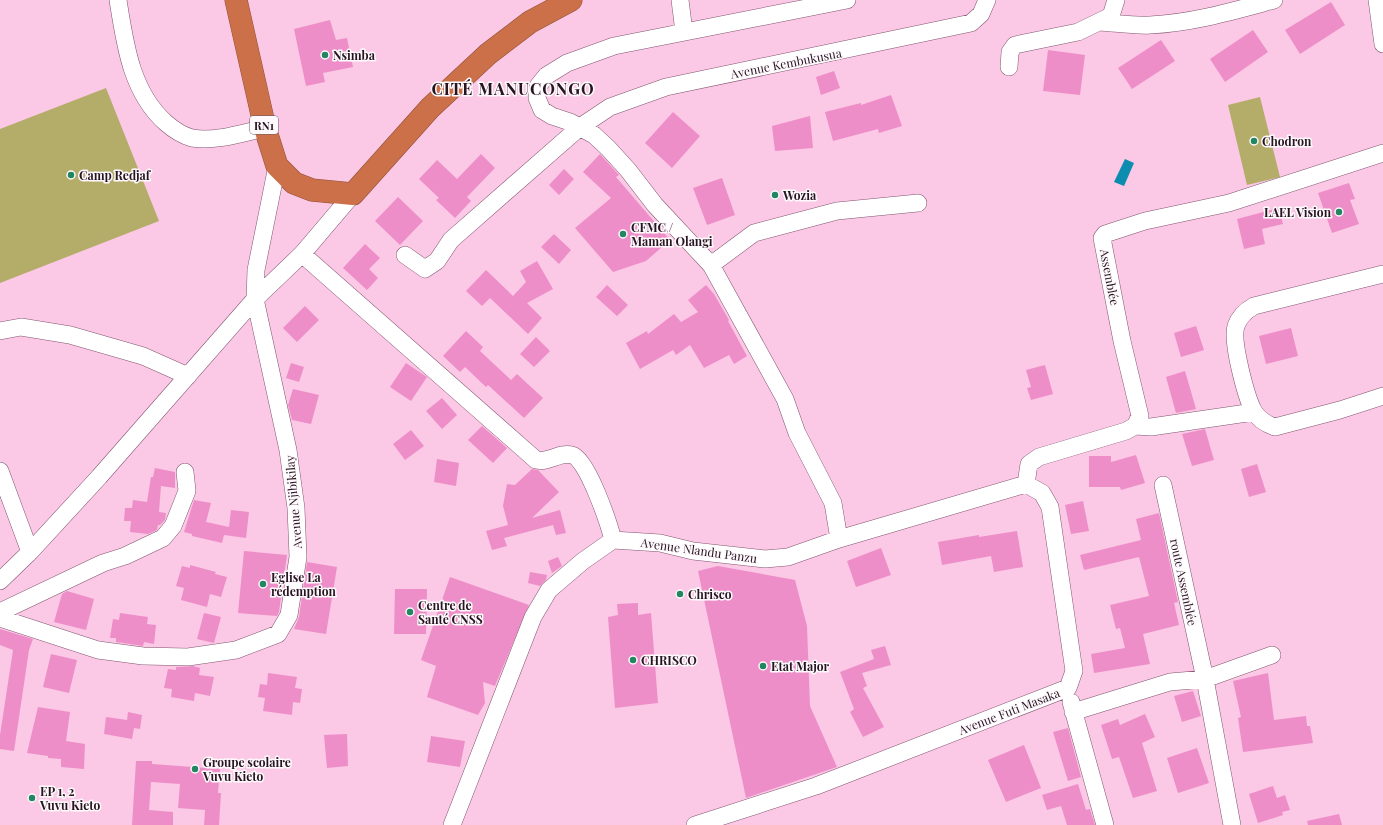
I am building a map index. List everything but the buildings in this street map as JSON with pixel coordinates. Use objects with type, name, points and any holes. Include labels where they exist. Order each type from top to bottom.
[{"type":"highway","name":"RN1","points":[[236,0],[265,128],[277,166],[294,183],[312,190],[353,194]]},
{"type":"highway","points":[[353,194],[430,108],[488,54],[530,22],[571,0]]},
{"type":"street","points":[[118,0],[129,60],[141,93],[156,115],[176,132],[193,138],[222,138],[265,128]]},
{"type":"street","points":[[680,0],[684,32]]},
{"type":"street","points":[[847,0],[614,46],[567,63],[546,76],[538,86],[537,98],[542,110],[594,135],[608,148],[628,170],[655,205],[712,265],[784,399],[797,432],[833,503],[839,538],[1026,484],[1029,464],[1039,457],[1126,431],[1135,426],[1151,427],[1254,412]]},
{"type":"street","name":"Avenue Kembukusua","points":[[405,255],[425,269],[437,261],[451,240],[580,127],[610,107],[666,87],[971,23],[981,14],[987,0]]},
{"type":"street","points":[[1009,67],[1010,52],[1015,45],[1078,32],[1111,16],[1116,0]]},
{"type":"street","points":[[1100,22],[1148,25],[1171,23],[1227,13],[1274,0]]},
{"type":"street","points":[[1377,0],[1383,44]]},
{"type":"street","name":"Assemblée","points":[[1135,426],[1140,416],[1122,341],[1102,238],[1105,234],[1145,221],[1228,203],[1383,153]]},
{"type":"street","name":"Avenue Njibikilay","points":[[0,618],[98,650],[143,656],[188,657],[236,650],[278,634],[290,615],[298,556],[296,508],[288,450],[255,299],[256,270],[277,166]]},
{"type":"street","points":[[0,581],[30,552],[99,477],[255,299],[302,254],[353,194]]},
{"type":"street","points":[[712,265],[754,233],[837,211],[918,203]]},
{"type":"street","points":[[302,254],[536,460],[542,462],[561,455],[572,454],[581,460],[587,470],[610,528],[613,540],[583,561],[549,590],[533,617],[452,825]]},
{"type":"street","points":[[1383,274],[1254,306],[1245,311],[1235,327],[1234,342],[1254,412],[1265,424],[1275,426],[1340,410],[1383,396]]},
{"type":"street","points":[[0,331],[21,327],[70,335],[143,356],[188,376]]},
{"type":"street","points":[[0,471],[30,552]]},
{"type":"street","points":[[0,612],[103,563],[124,556],[164,538],[173,526],[186,491],[185,472]]},
{"type":"street","name":"Avenue Futi Masaka","points":[[695,825],[816,786],[1068,688],[1074,671],[1050,507],[1042,493],[1026,484]]},
{"type":"street","name":"route Assemblée","points":[[1163,485],[1205,679],[1232,825]]},
{"type":"street","name":"Avenue Nlandu Panzu","points":[[613,540],[660,543],[693,551],[765,559],[788,557],[839,538]]},
{"type":"street","points":[[1073,712],[1170,682],[1205,679],[1272,655]]},
{"type":"street","points":[[1068,688],[1073,712],[1105,825]]},
{"type":"shaded area","name":"Camp Redjaf","points":[[106,88],[159,221],[0,283],[0,129]]},
{"type":"shaded area","name":"Chodron","points":[[1260,97],[1280,177],[1247,185],[1228,105]]},
{"type":"water","points":[[1125,159],[1134,163],[1124,186],[1114,182]]},
{"type":"place","name":"Nsimba","points":[[325,55]]},
{"type":"place","name":"Chodron","points":[[1254,141]]},
{"type":"place","name":"Camp Redjaf","points":[[71,175]]},
{"type":"place","name":"Wozia","points":[[775,195]]},
{"type":"place","name":"LAEL Vision","points":[[1339,212]]},
{"type":"place","name":"CFMC / Maman Olangi","points":[[623,234]]},
{"type":"place","name":"Eglise La rédemption","points":[[263,584]]},
{"type":"place","name":"Chrisco","points":[[680,594]]},
{"type":"place","name":"Centre de Santé CNSS","points":[[410,612]]},
{"type":"place","name":"CHRISCO","points":[[633,660]]},
{"type":"place","name":"Etat Major","points":[[763,666]]},
{"type":"place","name":"Groupe scolaire Vuvu Kieto","points":[[195,769]]},
{"type":"place","name":"EP 1, 2 Vuvu Kieto","points":[[32,798]]},
{"type":"district","name":"CITÉ MANUCONGO","points":[[513,88]]}]
